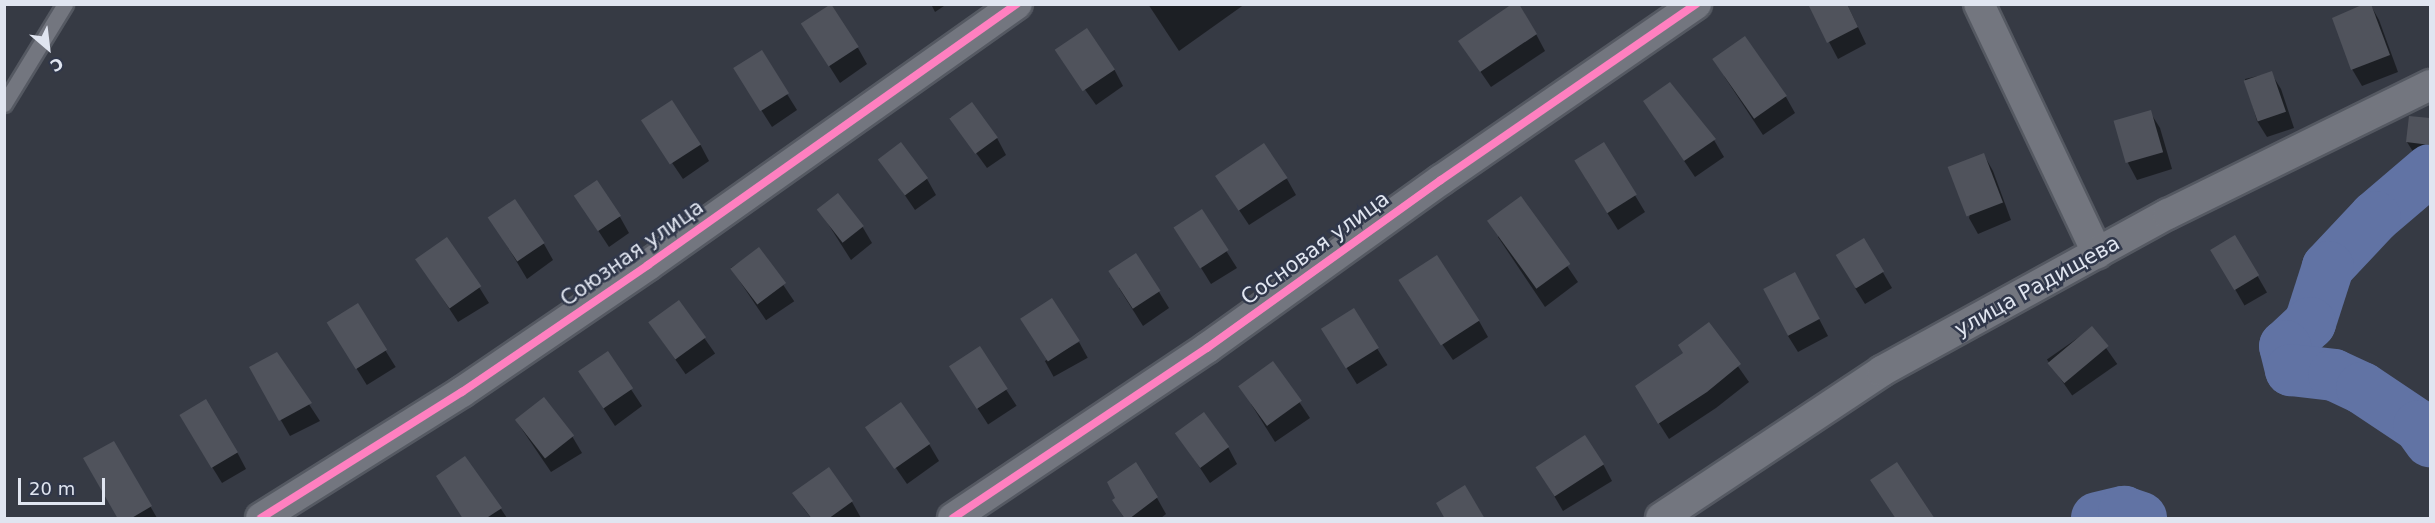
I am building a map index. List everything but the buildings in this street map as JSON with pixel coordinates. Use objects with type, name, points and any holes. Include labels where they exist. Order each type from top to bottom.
[{"type":"street","name":"Союзная улица","points":[[261,519],[462,392],[648,265],[1017,4]]},
{"type":"street","name":"Сосновая улица","points":[[953,519],[1206,348],[1441,180],[1696,4]]},
{"type":"street","points":[[1979,4],[2097,253]]},
{"type":"street","name":"улица Радищева","points":[[1661,519],[1882,371],[2168,214],[2430,85]]},
{"type":"lane","points":[[4,104],[65,4]]},
{"type":"waterway","points":[[2430,170],[2375,217],[2328,267],[2310,323],[2285,346],[2291,370],[2334,375],[2362,388],[2419,426],[2430,441]]},
{"type":"waterway","points":[[2097,518],[2124,512],[2141,518]]},
{"type":"cycle path","points":[[261,518],[462,392],[648,265],[1017,4]]},
{"type":"cycle path","points":[[953,518],[1207,348],[1441,180],[1696,4]]}]
